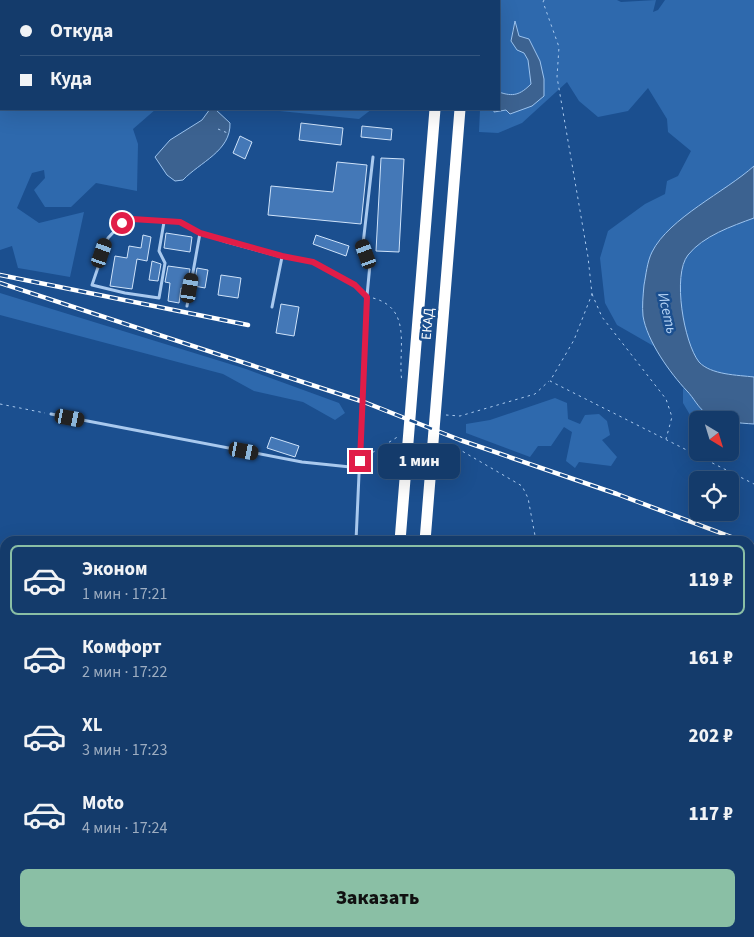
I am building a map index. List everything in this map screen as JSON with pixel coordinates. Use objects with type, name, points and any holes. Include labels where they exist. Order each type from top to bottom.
[{"type":"highway","name":"ЕКАД","points":[[400,536],[435,110]]},
{"type":"highway","name":"ЕКАД","points":[[425,536],[460,110]]},
{"type":"lane","points":[[356,536],[367,279],[370,264],[363,244],[373,157]]},
{"type":"lane","points":[[164,222],[159,251],[165,263],[159,298],[125,293],[92,285],[108,238],[122,223],[132,219],[180,222],[200,233],[282,256],[313,262],[355,285],[367,297]]},
{"type":"lane","points":[[187,306],[200,233]]},
{"type":"lane","points":[[272,308],[282,256]]},
{"type":"lane","points":[[51,414],[302,462],[360,468]]},
{"type":"path","points":[[544,0],[543,2],[559,47],[557,76],[588,257],[592,294],[602,317],[666,399],[672,417],[666,440]]},
{"type":"path","points":[[218,129],[230,134]]},
{"type":"path","points":[[592,294],[574,340],[550,381],[754,484]]},
{"type":"path","points":[[0,404],[51,414]]},
{"type":"path","points":[[360,461],[397,435],[407,438]]},
{"type":"path","points":[[444,446],[462,451],[522,486],[528,498],[535,536]]},
{"type":"shaded area","points":[[500,0],[617,0],[621,2],[656,0],[653,12],[658,10],[665,0],[754,0],[754,166],[730,186],[682,219],[665,235],[647,330],[657,348],[617,325],[605,303],[600,258],[608,231],[645,204],[665,194],[667,181],[678,176],[691,151],[668,132],[667,119],[648,88],[628,111],[598,117],[579,101],[567,82],[522,123],[498,133],[479,132],[480,110],[494,110],[495,112],[532,106],[540,61],[529,39],[519,36],[515,22],[512,32],[528,60],[531,84],[523,91],[516,94],[500,92]]},
{"type":"shaded area","points":[[0,110],[155,110],[133,129],[138,144],[137,191],[96,183],[71,207],[45,207],[34,190],[45,178],[44,170],[32,173],[17,208],[39,223],[84,212],[70,277],[18,268],[12,246],[0,250]]},
{"type":"shaded area","points":[[270,110],[371,110],[359,119]]},
{"type":"shaded area","points":[[754,218],[754,377],[717,372],[710,370],[699,362],[689,340],[680,293],[683,265],[694,248],[718,232]]},
{"type":"shaded area","points":[[0,293],[246,369],[339,403],[345,413],[335,420],[303,402],[254,391],[223,374],[0,315]]},
{"type":"shaded area","points":[[683,388],[709,411],[689,411],[689,413],[683,403]]},
{"type":"shaded area","points":[[555,398],[567,403],[568,419],[580,424],[585,415],[599,414],[607,421],[610,435],[602,440],[617,457],[611,466],[579,462],[575,468],[566,461],[572,432],[564,427],[551,446],[538,446],[530,457],[466,433],[466,424],[490,420]]},
{"type":"water","points":[[515,21],[519,36],[529,39],[540,61],[544,79],[544,96],[532,106],[510,114],[506,110],[494,112],[494,110],[500,110],[500,92],[516,94],[531,84],[528,60],[524,53],[517,50],[511,41]]},
{"type":"water","points":[[209,110],[216,110],[230,123],[229,133],[220,149],[183,180],[175,181],[167,175],[155,157],[170,140],[202,120]]},
{"type":"water","name":"Исеть","points":[[754,166],[754,218],[718,232],[694,248],[683,265],[680,293],[689,340],[699,362],[710,370],[717,372],[754,377],[754,424],[739,423],[739,411],[703,411],[701,409],[660,356],[649,336],[643,316],[644,285],[648,264],[652,252],[660,240],[684,217]]},
{"type":"building","points":[[301,123],[343,128],[341,145],[299,140]]},
{"type":"building","points":[[362,126],[392,129],[391,140],[361,137]]},
{"type":"building","points":[[240,136],[252,142],[245,159],[233,153]]},
{"type":"building","points":[[381,158],[404,159],[399,252],[376,251]]},
{"type":"building","points":[[337,162],[367,165],[361,224],[268,215],[271,186],[333,192]]},
{"type":"building","points":[[166,233],[192,237],[190,252],[164,248]]},
{"type":"building","points":[[143,235],[151,237],[147,261],[137,259],[132,289],[110,286],[115,256],[127,258],[129,246],[141,248]]},
{"type":"building","points":[[316,235],[349,246],[346,256],[313,244]]},
{"type":"building","points":[[152,261],[161,264],[158,281],[149,280]]},
{"type":"building","points":[[168,266],[190,269],[187,289],[181,288],[179,303],[168,301],[170,283],[165,282]]},
{"type":"building","points":[[197,268],[208,270],[205,288],[194,286]]},
{"type":"building","points":[[221,275],[241,278],[238,298],[218,295]]},
{"type":"building","points":[[281,304],[299,307],[294,336],[276,333]]},
{"type":"building","points":[[271,437],[299,446],[295,457],[267,448]]},
{"type":"railway","points":[[0,275],[248,325]]},
{"type":"railway","points":[[0,283],[364,402],[460,440],[617,494],[729,536]]},
{"type":"route","points":[[122,223],[132,219],[180,222],[200,233],[282,256],[313,262],[355,285],[367,297],[360,461]]}]
